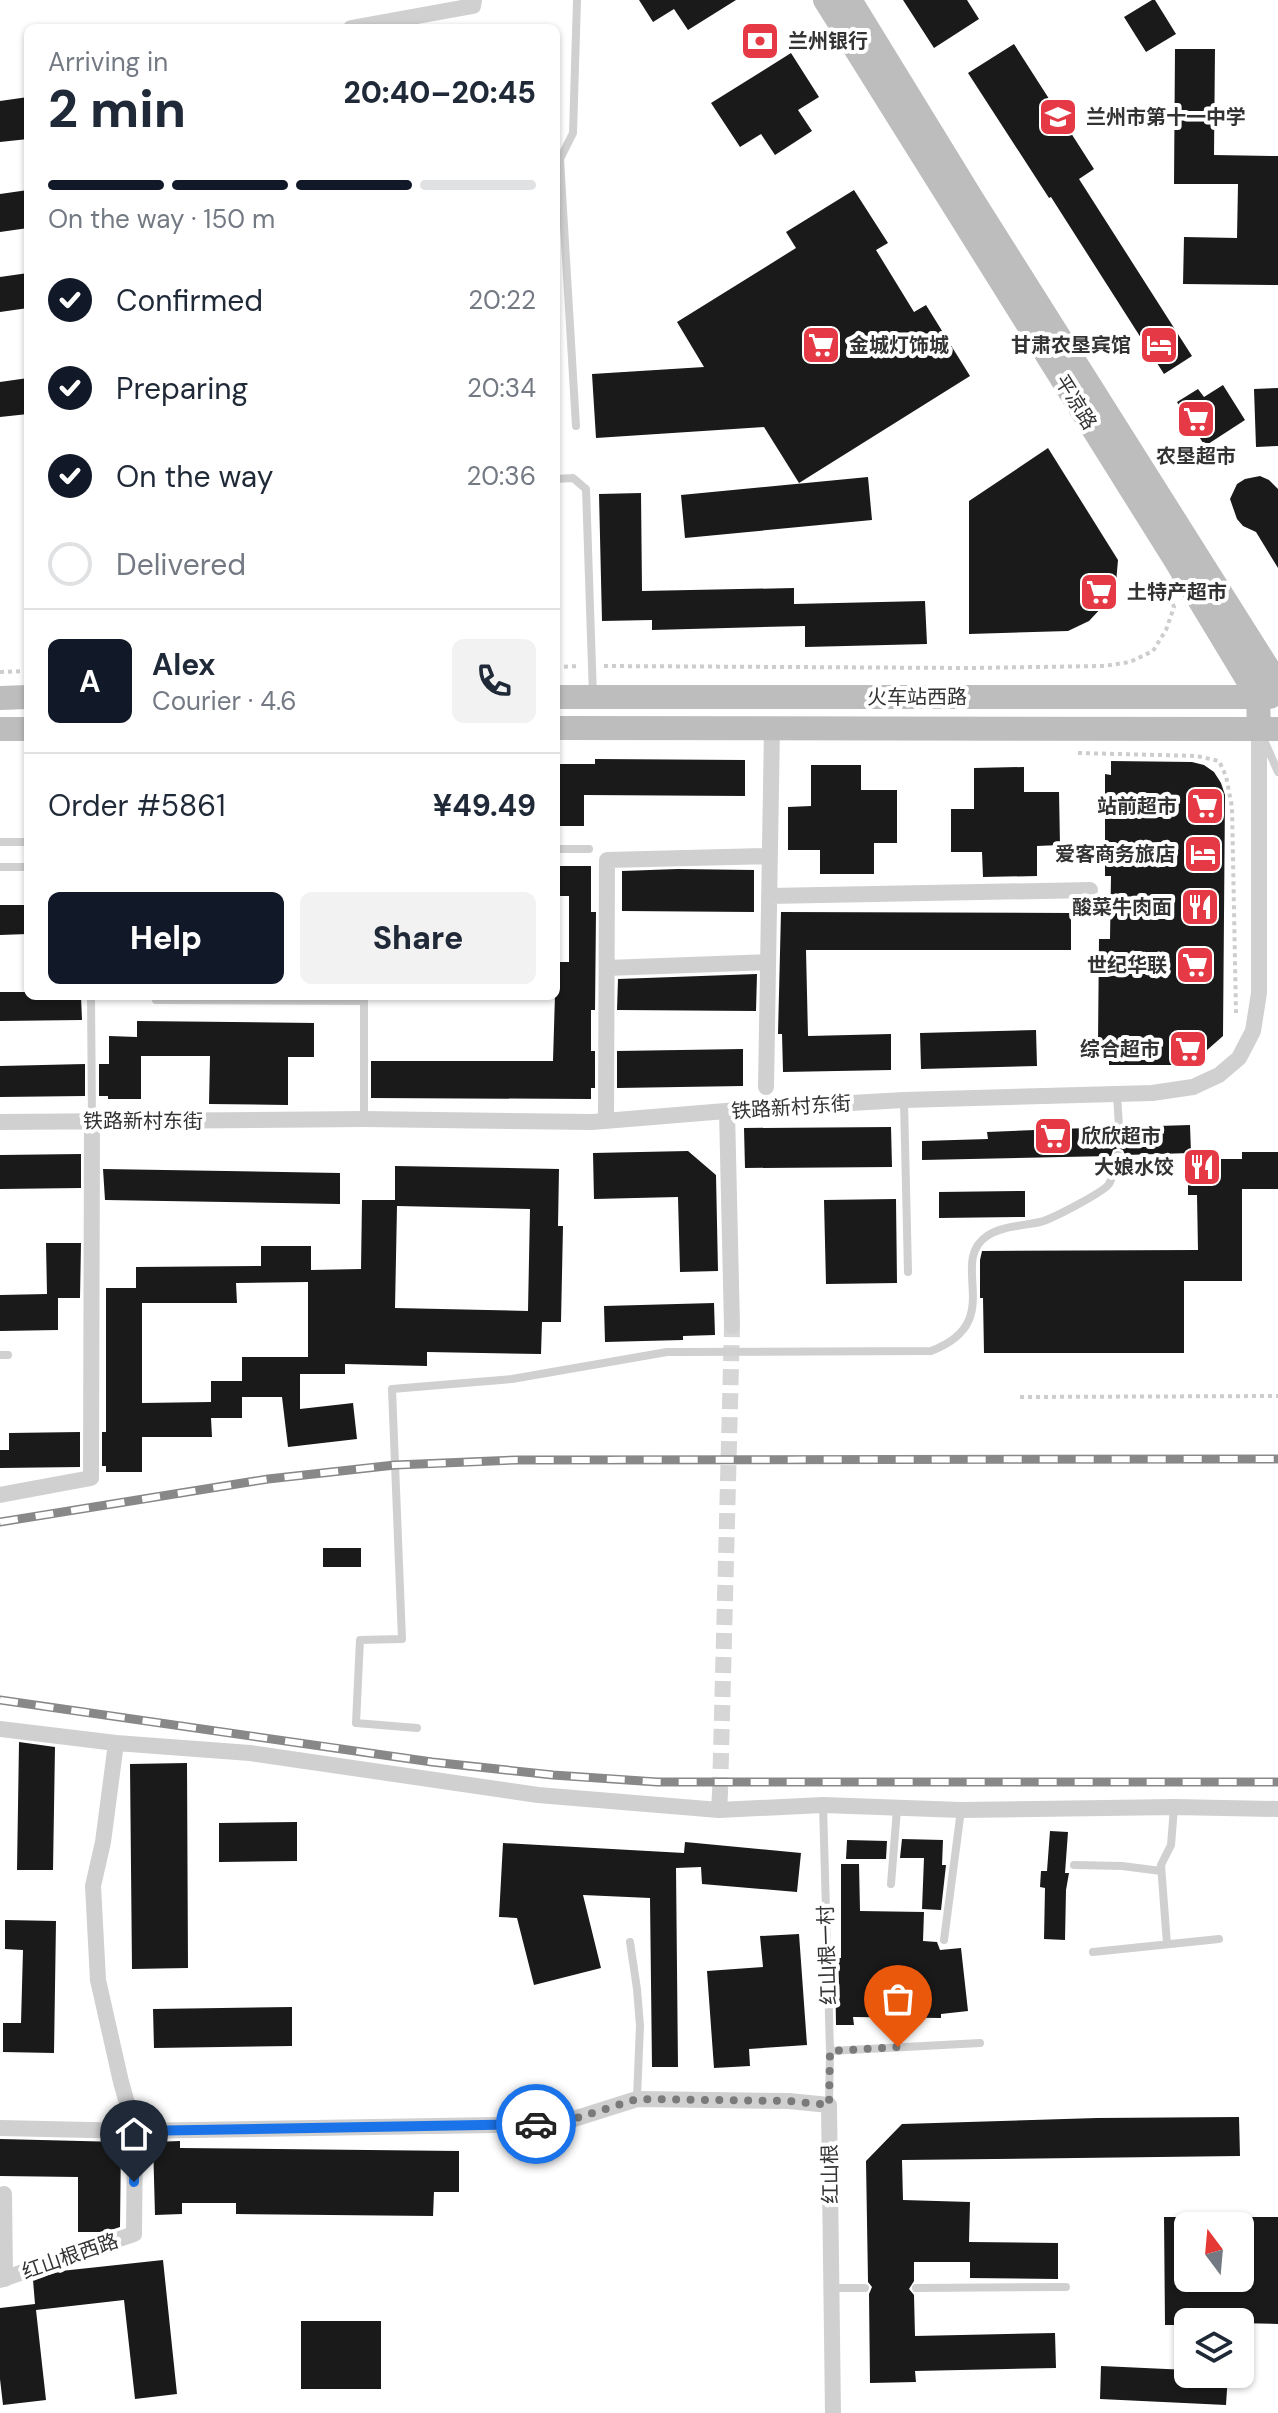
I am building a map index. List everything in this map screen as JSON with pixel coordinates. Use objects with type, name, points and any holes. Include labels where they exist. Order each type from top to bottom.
[{"type":"street","points":[[376,24],[445,13],[473,6],[474,0]]},
{"type":"street","name":"平凉路","points":[[825,0],[1166,544],[1271,693]]},
{"type":"street","name":"平凉路","points":[[850,0],[1271,693],[1268,729]]},
{"type":"street","name":"火车站西路","points":[[560,697],[1271,693]]},
{"type":"street","points":[[0,698],[24,697]]},
{"type":"street","name":"火车站西路","points":[[560,728],[1268,729]]},
{"type":"street","points":[[766,1087],[772,728]]},
{"type":"street","points":[[0,729],[24,729]]},
{"type":"street","name":"铁路新村东街","points":[[0,1122],[364,1119],[592,1122],[904,1100],[1152,1093],[1193,1087],[1219,1075],[1239,1058],[1253,1031],[1259,993],[1268,729]]},
{"type":"street","points":[[606,1120],[607,860],[769,856]]},
{"type":"street","points":[[769,896],[1090,890]]},
{"type":"street","points":[[607,968],[768,962]]},
{"type":"street","points":[[727,1111],[732,1326]]},
{"type":"street","points":[[0,1495],[91,1478],[92,1122]]},
{"type":"street","points":[[0,1729],[116,1743],[250,1753],[538,1795],[897,1809],[1278,1809]]},
{"type":"street","points":[[116,1743],[103,1842],[93,1886],[98,1980],[135,2131]]},
{"type":"street","points":[[0,2128],[135,2131],[558,2124],[637,2099],[789,2101],[829,2105]]},
{"type":"street","name":"红山根","points":[[829,2105],[833,2413]]},
{"type":"street","name":"红山根西路","points":[[2,2280],[134,2234],[135,2131]]},
{"type":"street","points":[[2,2280],[4,2194]]},
{"type":"lane","points":[[576,426],[560,159],[573,133],[577,0]]},
{"type":"lane","points":[[560,479],[573,478],[586,489],[593,697]]},
{"type":"lane","points":[[1268,729],[1278,772]]},
{"type":"lane","points":[[0,842],[24,842]]},
{"type":"lane","points":[[560,849],[589,849]]},
{"type":"lane","points":[[0,867],[24,867]]},
{"type":"lane","points":[[91,1000],[92,1122]]},
{"type":"lane","points":[[364,1000],[364,1119]]},
{"type":"lane","points":[[1117,1093],[1119,1127]]},
{"type":"lane","points":[[904,1100],[908,1272]]},
{"type":"lane","points":[[417,1728],[356,1723],[360,1640],[402,1639],[392,1389],[512,1379],[667,1352],[931,1351],[948,1345],[972,1320],[973,1259],[981,1241],[999,1230],[1045,1221],[1107,1188],[1115,1172],[1118,1155]]},
{"type":"lane","name":"红山根一村","points":[[823,1805],[829,2105]]},
{"type":"lane","points":[[1167,1944],[1161,1865],[1171,1845],[1175,1807]]},
{"type":"lane","points":[[891,1884],[897,1809]]},
{"type":"lane","points":[[944,1940],[961,1810]]},
{"type":"lane","points":[[1074,1865],[1161,1871]]},
{"type":"lane","points":[[1093,1952],[1219,1939]]},
{"type":"lane","points":[[630,1942],[640,2026],[637,2099]]},
{"type":"lane","points":[[830,2051],[980,2043]]},
{"type":"lane","points":[[916,2288],[1066,2287]]},
{"type":"lane","points":[[832,2288],[865,2288]]},
{"type":"path","points":[[560,667],[1104,666],[1130,662],[1153,651],[1166,630],[1174,607],[1169,595]]},
{"type":"path","points":[[0,672],[24,671]]},
{"type":"path","points":[[1020,1397],[1278,1396]]},
{"type":"building","points":[[639,0],[736,0],[688,30],[674,9],[653,22]]},
{"type":"building","points":[[903,0],[967,0],[979,19],[934,48]]},
{"type":"building","points":[[1155,0],[1176,34],[1146,52],[1124,17]]},
{"type":"building","points":[[1014,44],[1094,169],[1079,179],[1192,356],[1164,374],[968,73]]},
{"type":"building","points":[[1175,49],[1215,49],[1214,155],[1278,156],[1278,285],[1183,284],[1184,237],[1237,238],[1238,184],[1174,184]]},
{"type":"building","points":[[791,53],[819,97],[798,110],[812,131],[775,155],[761,134],[740,147],[711,103]]},
{"type":"building","points":[[24,98],[24,139],[0,142],[0,101]]},
{"type":"building","name":"金城灯饰城","points":[[854,190],[888,243],[876,250],[914,312],[926,305],[970,376],[799,483],[764,427],[596,438],[592,374],[704,367],[677,322],[796,248],[786,232]]},
{"type":"building","points":[[24,191],[24,229],[0,232],[0,194]]},
{"type":"building","points":[[24,274],[24,309],[0,312],[0,277]]},
{"type":"building","points":[[24,379],[24,414],[0,417],[0,382]]},
{"type":"building","points":[[1223,385],[1245,420],[1205,446],[1177,402],[1198,389],[1204,397]]},
{"type":"building","points":[[1278,388],[1278,446],[1256,447],[1254,389]]},
{"type":"building","points":[[1048,448],[1118,560],[1116,583],[1105,604],[1089,621],[1068,631],[969,634],[969,501]]},
{"type":"building","points":[[1260,476],[1278,489],[1278,568],[1256,532],[1237,519],[1230,499],[1237,484]]},
{"type":"building","points":[[868,477],[872,520],[685,538],[681,495]]},
{"type":"building","points":[[641,493],[642,591],[794,588],[794,604],[925,601],[927,644],[805,647],[805,626],[652,630],[652,620],[602,621],[599,494]]},
{"type":"building","points":[[595,759],[745,760],[745,796],[584,795],[584,826],[560,826],[560,764],[595,764]]},
{"type":"building","points":[[1111,761],[1192,762],[1204,765],[1214,772],[1225,795],[1223,1036],[1190,1065],[1109,1065],[1109,1041],[1098,1041],[1099,939],[1110,939],[1111,876],[1105,876],[1105,774],[1111,775]]},
{"type":"building","points":[[811,765],[861,765],[861,790],[897,790],[897,843],[874,843],[874,874],[820,874],[820,850],[788,850],[788,807],[811,806]]},
{"type":"building","points":[[1024,767],[1024,792],[1059,792],[1060,845],[1037,846],[1037,876],[983,877],[982,852],[951,852],[951,809],[974,809],[974,768]]},
{"type":"building","points":[[560,866],[591,866],[591,912],[596,912],[595,1010],[591,1010],[595,1088],[591,1088],[591,1099],[371,1098],[371,1061],[553,1061],[555,1000],[560,1000],[560,962],[569,962],[569,896],[560,896]]},
{"type":"building","points":[[754,870],[754,912],[622,911],[622,871]]},
{"type":"building","points":[[0,905],[24,905],[24,934],[0,935]]},
{"type":"building","points":[[781,912],[1071,913],[1071,950],[806,950],[808,1036],[891,1034],[891,1070],[783,1072],[782,1034],[778,1034]]},
{"type":"building","points":[[757,974],[756,1011],[617,1010],[618,979]]},
{"type":"building","points":[[0,992],[24,992],[24,1000],[81,1000],[82,1020],[0,1021]]},
{"type":"building","points":[[137,1021],[314,1023],[314,1057],[288,1057],[288,1105],[209,1104],[210,1056],[141,1056],[141,1099],[99,1096],[99,1064],[109,1064],[109,1036],[137,1037]]},
{"type":"building","points":[[1036,1030],[1037,1066],[921,1069],[920,1033]]},
{"type":"building","points":[[743,1049],[743,1086],[617,1088],[617,1051]]},
{"type":"building","points":[[85,1064],[85,1096],[0,1097],[0,1066]]},
{"type":"building","points":[[1190,1125],[1191,1153],[1125,1155],[1118,1148],[1113,1150],[1111,1156],[922,1160],[922,1141],[988,1139],[987,1132],[1112,1127],[1119,1134],[1126,1127]]},
{"type":"building","points":[[891,1127],[892,1167],[745,1168],[744,1128]]},
{"type":"building","points":[[688,1151],[716,1175],[718,1271],[680,1272],[678,1197],[594,1199],[593,1153]]},
{"type":"building","points":[[1242,1152],[1278,1152],[1278,1189],[1242,1189],[1242,1281],[1184,1281],[1184,1353],[984,1353],[983,1298],[980,1298],[982,1251],[1198,1250],[1197,1195],[1188,1195],[1188,1159],[1242,1159]]},
{"type":"building","points":[[81,1154],[81,1188],[0,1189],[0,1155]]},
{"type":"building","points":[[395,1166],[559,1169],[558,1226],[563,1226],[561,1322],[542,1322],[541,1354],[427,1352],[427,1366],[345,1364],[345,1374],[300,1374],[300,1409],[353,1403],[357,1439],[288,1447],[282,1397],[242,1397],[242,1418],[211,1418],[212,1437],[142,1437],[142,1472],[106,1472],[106,1466],[102,1466],[102,1432],[106,1432],[106,1288],[136,1288],[136,1267],[261,1266],[261,1246],[311,1246],[311,1270],[361,1269],[362,1200],[395,1200]],"holes":[[[397,1206],[530,1209],[528,1311],[395,1308]],[[308,1282],[308,1357],[242,1357],[242,1381],[211,1381],[211,1402],[142,1403],[142,1303],[237,1303],[236,1283]]]},
{"type":"building","points":[[103,1169],[340,1173],[340,1204],[105,1200]]},
{"type":"building","points":[[1025,1191],[1025,1217],[939,1218],[939,1192]]},
{"type":"building","points":[[896,1199],[897,1283],[826,1284],[824,1200]]},
{"type":"building","points":[[46,1243],[81,1243],[80,1298],[58,1298],[58,1330],[0,1331],[0,1295],[47,1294]]},
{"type":"building","points":[[714,1303],[715,1335],[683,1336],[683,1340],[605,1342],[604,1306]]},
{"type":"building","points":[[80,1432],[80,1467],[0,1468],[0,1450],[9,1450],[9,1433]]},
{"type":"building","points":[[323,1548],[361,1548],[361,1567],[323,1567]]},
{"type":"building","points":[[19,1742],[55,1747],[53,1870],[17,1870]]},
{"type":"building","points":[[187,1763],[188,1968],[132,1969],[130,1764]]},
{"type":"building","points":[[297,1822],[297,1861],[219,1862],[219,1823]]},
{"type":"building","points":[[1050,1831],[1068,1832],[1065,1940],[1044,1939],[1045,1888],[1040,1887],[1041,1871],[1047,1871]]},
{"type":"building","points":[[902,1839],[943,1840],[942,1865],[946,1865],[941,1910],[922,1909],[924,1858],[900,1858]]},
{"type":"building","points":[[847,1840],[887,1841],[886,1859],[846,1859]]},
{"type":"building","points":[[685,1842],[801,1853],[797,1892],[702,1884],[701,1867],[676,1868],[678,2067],[652,2067],[650,1898],[583,1895],[601,1968],[534,1985],[517,1918],[499,1917],[503,1843],[684,1853]]},
{"type":"building","points":[[841,1864],[859,1864],[860,1911],[924,1912],[923,1941],[937,1942],[940,1950],[961,1948],[968,2011],[941,2014],[941,2018],[853,2017],[854,2025],[836,2025],[835,1958],[841,1958]]},
{"type":"building","points":[[5,1920],[56,1921],[54,2053],[3,2052],[3,2023],[21,2023],[23,1950],[5,1949]]},
{"type":"building","points":[[799,1934],[807,2045],[749,2049],[750,2066],[714,2068],[707,1971],[763,1967],[760,1936]]},
{"type":"building","points":[[292,2007],[292,2046],[154,2048],[153,2009]]},
{"type":"building","points":[[1239,2117],[1240,2156],[902,2160],[903,2200],[970,2202],[969,2242],[1058,2243],[1058,2279],[970,2278],[970,2262],[914,2262],[914,2281],[909,2289],[914,2295],[915,2336],[1055,2333],[1056,2368],[915,2371],[916,2382],[870,2383],[869,2294],[872,2287],[868,2282],[866,2161],[902,2124]]},
{"type":"building","points":[[0,2139],[121,2142],[120,2227],[105,2232],[78,2232],[78,2177],[0,2176]]},
{"type":"building","points":[[180,2141],[180,2148],[459,2151],[459,2192],[434,2192],[433,2216],[236,2214],[236,2203],[182,2203],[182,2214],[155,2215],[153,2142]]},
{"type":"building","points":[[1164,2217],[1174,2217],[1174,2292],[1254,2292],[1254,2217],[1278,2217],[1278,2324],[1254,2323],[1254,2308],[1174,2308],[1174,2325],[1165,2325]]},
{"type":"building","points":[[163,2260],[177,2394],[135,2399],[124,2300],[36,2310],[46,2400],[3,2405],[0,2308],[35,2304],[33,2280],[61,2271]]},
{"type":"building","points":[[301,2321],[381,2321],[381,2389],[301,2389]]},
{"type":"building","points":[[1101,2366],[1174,2369],[1174,2388],[1227,2388],[1226,2405],[1100,2399]]},
{"type":"tunnel","points":[[720,1793],[732,1326]]},
{"type":"railway","points":[[0,1522],[268,1479],[395,1465],[517,1460],[1278,1459]]},
{"type":"railway","points":[[0,1700],[432,1762],[657,1782],[1278,1782]]},
{"type":"way so far","points":[[536,2124],[558,2124],[637,2099],[789,2101],[829,2105],[830,2051],[898,2047]]},
{"type":"place","name":"兰州银行","points":[[760,41]]},
{"type":"place","name":"兰州市第十一中学","points":[[1058,117]]},
{"type":"place","name":"金城灯饰城","points":[[821,345]]},
{"type":"place","name":"甘肃农垦宾馆","points":[[1159,345]]},
{"type":"place","name":"农垦超市","points":[[1196,419]]},
{"type":"place","name":"土特产超市","points":[[1099,592]]},
{"type":"place","name":"站前超市","points":[[1205,806]]},
{"type":"place","name":"爱客商务旅店","points":[[1203,854]]},
{"type":"place","name":"酸菜牛肉面","points":[[1200,907]]},
{"type":"place","name":"世纪华联","points":[[1195,965]]},
{"type":"place","name":"综合超市","points":[[1188,1049]]},
{"type":"place","name":"欣欣超市","points":[[1053,1136]]},
{"type":"place","name":"大娘水饺","points":[[1202,1167]]},
{"type":"route","points":[[134,2182],[135,2131],[536,2124]]}]
